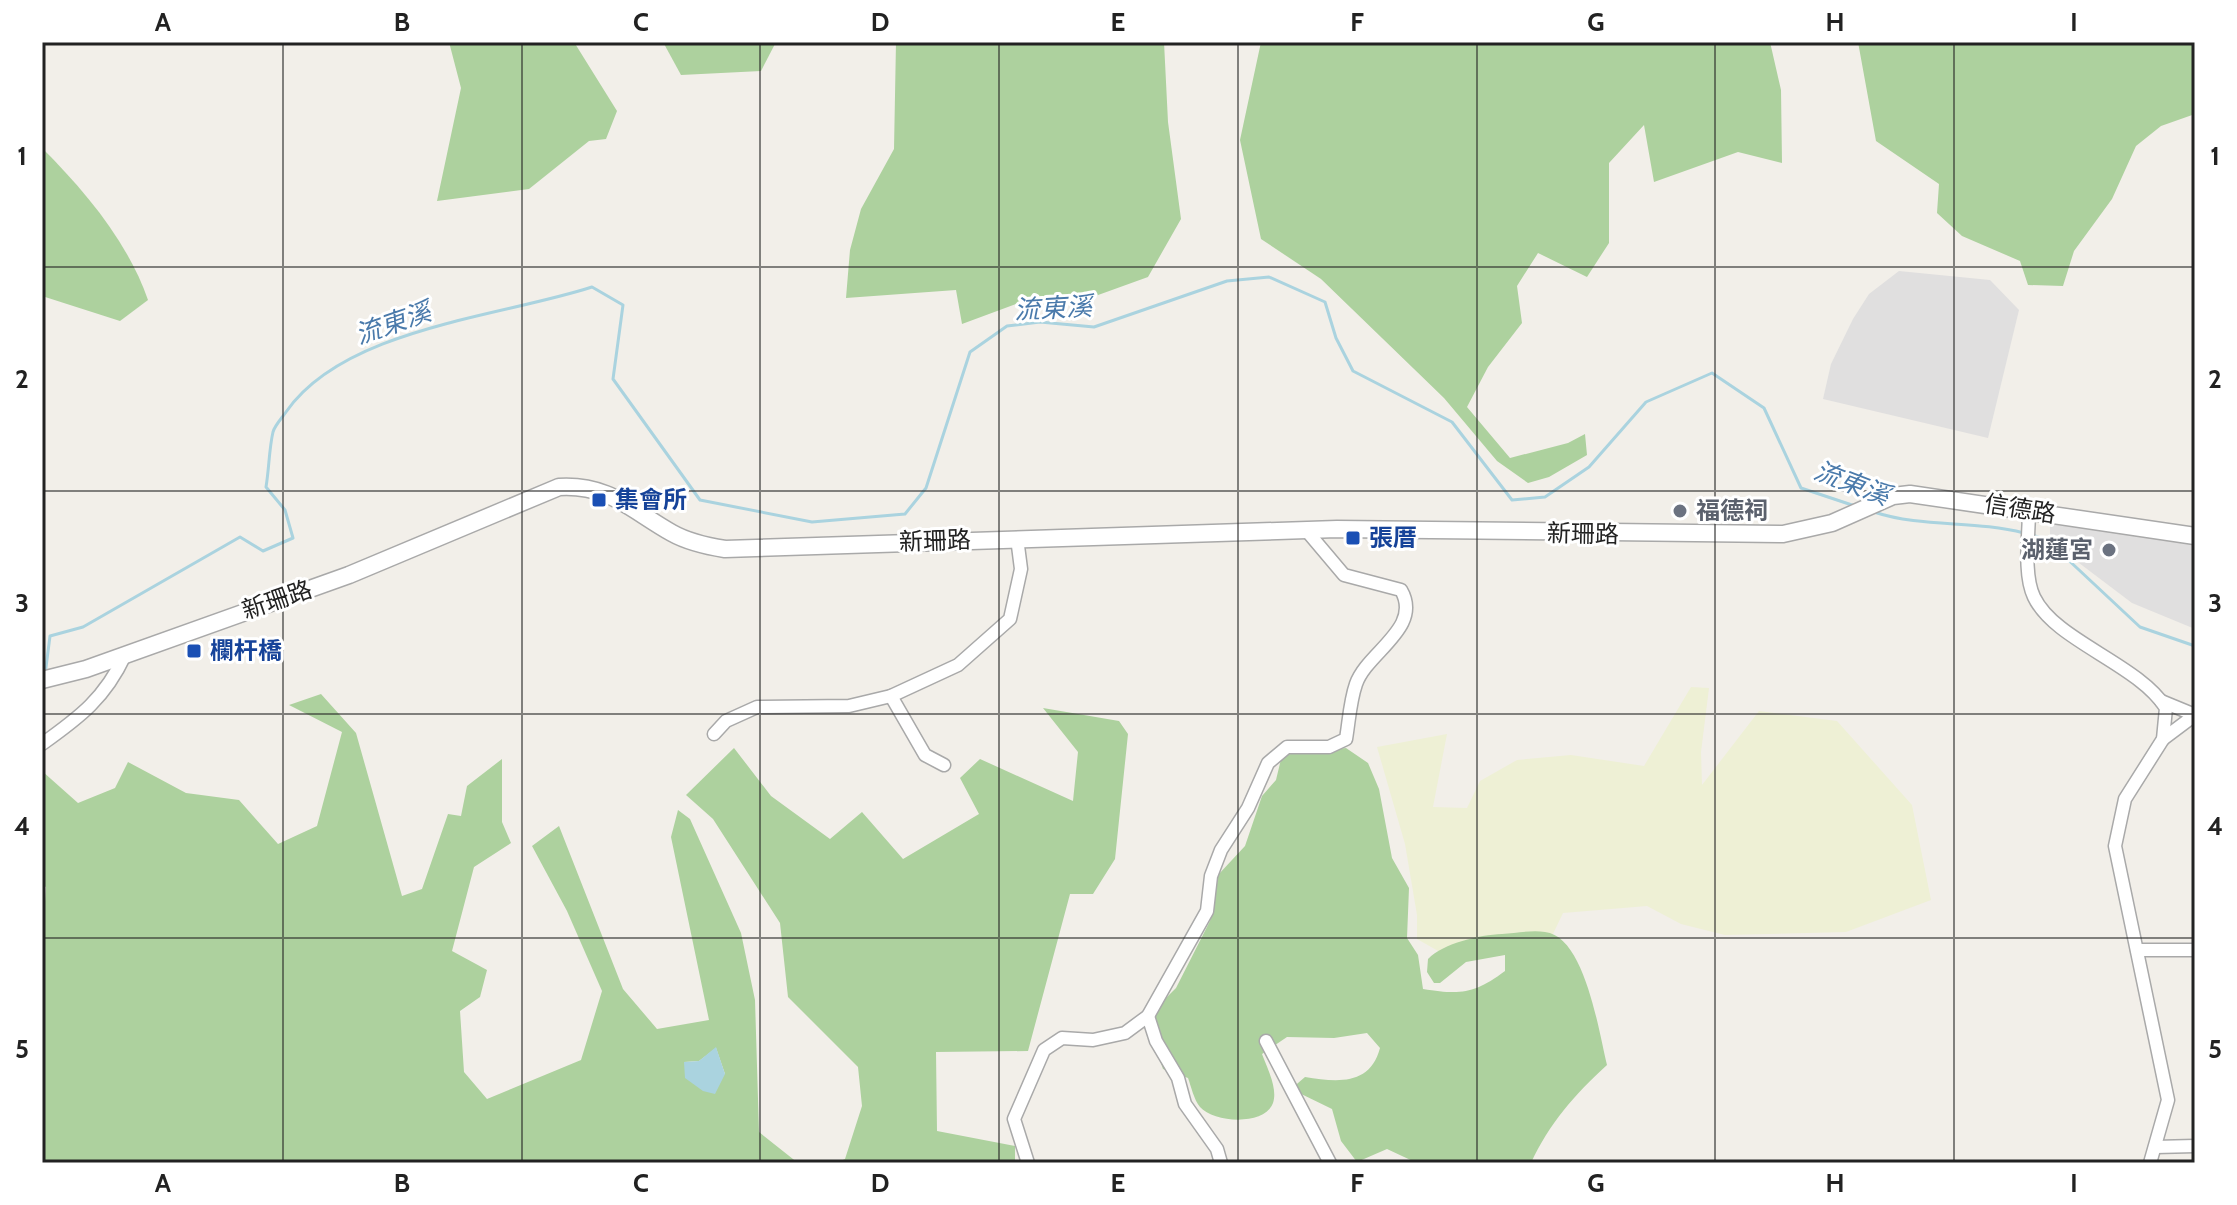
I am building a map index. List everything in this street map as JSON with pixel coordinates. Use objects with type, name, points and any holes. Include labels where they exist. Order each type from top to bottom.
[{"type":"street","name":"新珊路","points":[[42,680],[86,669],[349,575],[559,487],[583,485],[601,490],[672,533],[699,545],[725,549],[1306,530],[1783,534],[1832,523],[1893,496]]},
{"type":"street","name":"信德路","points":[[1893,496],[1910,494],[2029,516],[2195,536]]},
{"type":"street","points":[[2029,516],[2030,575],[2034,596],[2051,618],[2114,662],[2161,701],[2166,708],[2163,739]]},
{"type":"street","points":[[1028,1163],[1014,1119],[1044,1050],[1062,1038],[1093,1040],[1125,1033],[1148,1016],[1207,911],[1211,876],[1221,850],[1248,808],[1268,763],[1287,747],[1329,747],[1346,739],[1356,683],[1406,617],[1407,600],[1401,590],[1344,575],[1306,530]]},
{"type":"street","points":[[714,734],[726,721],[757,707],[849,706],[891,696],[958,665],[1010,619],[1021,569],[1017,538]]},
{"type":"street","points":[[42,744],[81,716],[111,685],[125,655]]},
{"type":"street","points":[[891,696],[925,755],[944,765]]},
{"type":"street","points":[[2161,701],[2195,715]]},
{"type":"street","points":[[2150,1163],[2168,1100],[2115,846],[2125,799],[2163,739],[2195,715]]},
{"type":"street","points":[[2137,950],[2195,950]]},
{"type":"street","points":[[1148,1016],[1156,1041],[1178,1078],[1185,1104],[1217,1149],[1221,1163]]},
{"type":"street","points":[[1266,1041],[1330,1163]]},
{"type":"street","points":[[2155,1147],[2195,1146]]},
{"type":"shaded area","points":[[1899,271],[1990,280],[2019,310],[1988,438],[1823,399],[1831,364],[1853,319],[1869,294]]},
{"type":"shaded area","points":[[2050,522],[2195,545],[2195,629],[2132,603],[2050,541]]},
{"type":"green space","points":[[449,42],[574,42],[617,111],[606,139],[589,141],[529,189],[437,201],[461,88]]},
{"type":"green space","points":[[663,42],[776,42],[761,71],[681,75]]},
{"type":"green space","points":[[896,42],[1164,42],[1168,122],[1181,219],[1148,277],[1076,303],[1032,298],[962,324],[956,290],[846,298],[850,250],[861,209],[894,149]]},
{"type":"green space","points":[[1261,42],[1770,42],[1781,90],[1782,163],[1738,152],[1654,182],[1644,125],[1609,163],[1609,243],[1587,277],[1538,253],[1517,286],[1522,323],[1488,367],[1467,407],[1510,458],[1568,443],[1585,434],[1587,455],[1549,477],[1528,483],[1497,461],[1444,398],[1321,279],[1261,239],[1240,140]]},
{"type":"green space","points":[[1858,42],[2195,42],[2195,114],[2161,126],[2136,146],[2112,199],[2074,251],[2063,286],[2028,285],[2020,261],[1962,236],[1937,213],[1939,184],[1876,141]]},
{"type":"green space","points":[[42,148],[104,218],[139,279],[148,300],[120,321],[42,296]]},
{"type":"green space","points":[[1691,687],[1709,688],[1701,752],[1702,785],[1759,711],[1837,721],[1912,805],[1931,900],[1846,932],[1725,935],[1681,924],[1647,906],[1563,913],[1553,934],[1440,952],[1417,939],[1417,915],[1405,844],[1377,747],[1447,734],[1433,807],[1467,808],[1480,781],[1517,760],[1571,755],[1644,766]]},
{"type":"green space","points":[[321,694],[356,733],[402,896],[422,889],[448,814],[461,816],[467,786],[502,759],[502,822],[511,843],[474,867],[452,951],[487,970],[480,997],[460,1011],[464,1072],[487,1099],[581,1060],[602,991],[567,911],[532,846],[559,826],[623,989],[657,1029],[709,1020],[671,837],[678,810],[690,819],[741,933],[755,1000],[759,1132],[798,1163],[46,1163],[42,1159],[42,945],[46,887],[42,885],[42,771],[78,803],[115,788],[128,762],[186,793],[239,800],[278,844],[317,826],[342,732],[289,705]],"holes":[[[716,1048],[725,1074],[684,1062],[699,1061]]]},
{"type":"green space","points":[[1043,708],[1119,721],[1128,734],[1115,859],[1093,894],[1070,894],[1028,1051],[936,1052],[937,1131],[1015,1146],[1015,1163],[836,1163],[845,1159],[862,1106],[858,1067],[788,997],[780,923],[713,819],[686,795],[734,748],[771,796],[830,839],[862,812],[903,859],[979,814],[960,778],[980,759],[1073,801],[1078,752]]},
{"type":"green space","points":[[1346,748],[1368,763],[1379,789],[1392,858],[1409,888],[1407,938],[1418,955],[1423,989],[1467,991],[1505,971],[1505,955],[1466,962],[1440,983],[1434,983],[1427,972],[1428,959],[1443,948],[1493,935],[1545,932],[1559,938],[1580,967],[1607,1065],[1564,1110],[1531,1163],[1417,1163],[1387,1149],[1357,1162],[1341,1141],[1332,1109],[1291,1089],[1305,1077],[1351,1079],[1369,1069],[1380,1048],[1367,1033],[1334,1038],[1287,1037],[1262,1054],[1274,1091],[1273,1103],[1260,1116],[1250,1119],[1227,1119],[1207,1112],[1194,1097],[1188,1078],[1163,1069],[1152,1037],[1153,1011],[1176,988],[1210,921],[1218,875],[1245,846],[1262,796],[1276,780],[1282,755]]},
{"type":"water","points":[[716,1047],[725,1074],[715,1094],[703,1091],[685,1078],[684,1062],[699,1061]]},
{"type":"waterway","name":"流東溪","points":[[45,675],[50,636],[83,627],[240,537],[263,551],[293,538],[285,510],[266,487],[271,445],[277,424],[312,384],[345,361],[384,343],[426,329],[592,287],[623,305],[613,379],[700,500],[812,522],[905,514],[926,488],[970,352],[1007,326],[1040,322],[1094,327],[1227,281],[1269,277],[1325,302],[1336,338],[1353,371],[1452,422],[1512,500],[1545,497],[1589,467],[1646,402],[1712,373],[1764,408],[1801,488],[1855,506]]},
{"type":"waterway","name":"流東溪","points":[[1874,512],[1911,520],[1987,526],[2024,533]]},
{"type":"waterway","name":"流東溪","points":[[2032,535],[2047,540],[2140,627],[2195,646]]},
{"type":"place","name":"集會所","points":[[599,500]]},
{"type":"place","name":"福德祠","points":[[1680,511]]},
{"type":"place","name":"張厝","points":[[1353,538]]},
{"type":"place","name":"湖蓮宮","points":[[2109,550]]},
{"type":"place","name":"欄杆橋","points":[[194,651]]}]
